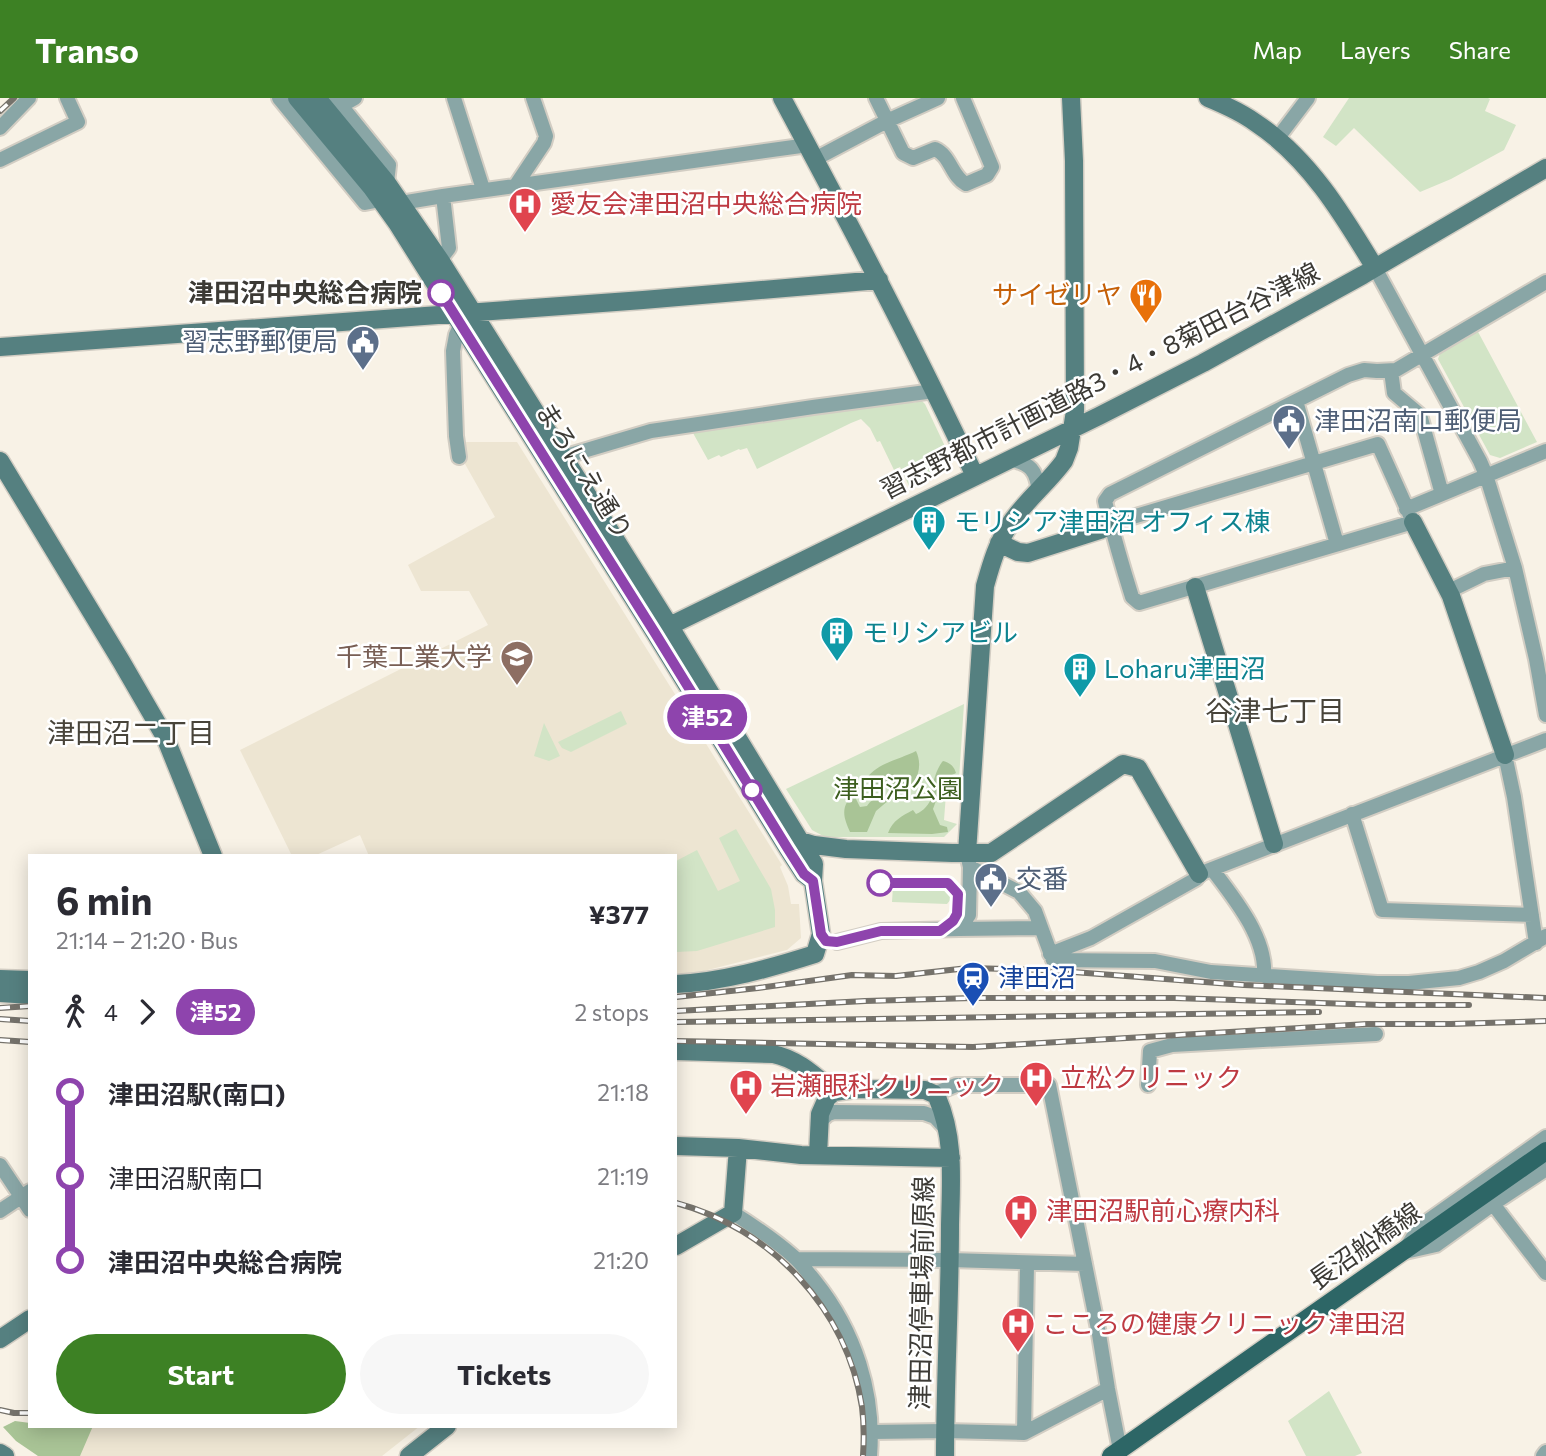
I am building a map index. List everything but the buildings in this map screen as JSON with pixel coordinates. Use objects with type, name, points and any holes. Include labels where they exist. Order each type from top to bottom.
[{"type":"main road","name":"長沼船橋線","points":[[1116,1453],[1546,1151]]},
{"type":"street","points":[[0,128],[29,98]]},
{"type":"street","points":[[0,160],[78,122],[67,98]]},
{"type":"street","points":[[279,98],[365,203],[380,187],[389,165],[338,102],[355,98]]},
{"type":"street","name":"まろにえ通り","points":[[297,98],[380,187],[401,203],[440,260],[462,317],[801,841],[814,864],[813,881],[829,938]]},
{"type":"street","name":"まろにえ通り","points":[[317,98],[380,187],[415,251],[563,457],[788,849],[804,874],[813,881]]},
{"type":"street","points":[[454,98],[483,189]]},
{"type":"street","points":[[516,185],[547,136],[533,98]]},
{"type":"street","points":[[782,98],[879,281],[975,476]]},
{"type":"street","points":[[876,98],[903,153],[913,158],[936,149],[943,152],[957,180],[966,184],[987,175],[992,167],[963,98]]},
{"type":"street","points":[[401,203],[483,189],[811,152],[938,98]]},
{"type":"street","points":[[959,929],[969,915],[969,860],[985,586],[999,543],[1011,522],[1064,461],[1069,449],[1075,411],[1072,98]]},
{"type":"street","points":[[1209,98],[1258,124],[1308,169],[1348,222],[1375,268],[1486,475],[1541,657],[1546,715]]},
{"type":"street","points":[[1277,139],[1308,98]]},
{"type":"street","name":"習志野都市計画道路3・4・8菊田台谷津線","points":[[662,629],[1072,429],[1253,337],[1546,168]]},
{"type":"street","points":[[440,260],[449,247],[443,196]]},
{"type":"street","points":[[0,345],[462,317],[879,281]]},
{"type":"street","points":[[1546,282],[1404,366],[1391,371],[1364,370],[1348,374],[1110,494],[1105,501],[1132,597],[1139,603],[1337,544],[1409,515],[1442,494],[1546,451]]},
{"type":"street","points":[[458,457],[453,351],[462,317]]},
{"type":"street","points":[[1391,371],[1394,393],[1420,415],[1442,494]]},
{"type":"street","points":[[563,457],[651,431],[934,391]]},
{"type":"street","points":[[1296,401],[1337,544]]},
{"type":"street","points":[[969,860],[1019,892],[1035,911],[1053,960],[1155,961],[1211,972],[1409,983],[1459,978],[1479,972],[1541,940],[1532,915],[1505,755],[1449,591],[1409,515],[1378,444],[1119,521],[1100,530],[1028,553],[1018,552],[999,543]]},
{"type":"street","points":[[1010,459],[1030,467],[1037,477],[1039,491]]},
{"type":"street","points":[[0,461],[165,737],[212,854]]},
{"type":"street","points":[[1449,591],[1484,574],[1515,568]]},
{"type":"street","points":[[1195,586],[1274,844]]},
{"type":"street","points":[[1050,954],[1091,937],[1196,879],[1205,871],[1546,740]]},
{"type":"street","points":[[801,841],[846,849],[969,860],[991,853],[1119,765],[1138,768],[1205,871],[1240,908],[1260,944],[1265,976]]},
{"type":"street","points":[[1352,814],[1382,910],[1532,915]]},
{"type":"street","points":[[813,881],[819,865],[832,853],[846,849]]},
{"type":"street","points":[[677,984],[768,968],[881,931],[1041,928]]},
{"type":"street","points":[[815,954],[829,938],[865,937]]},
{"type":"street","points":[[0,979],[28,980]]},
{"type":"street","points":[[0,993],[28,995]]},
{"type":"street","points":[[1148,1085],[1150,1051],[1172,1045],[1376,1034]]},
{"type":"street","points":[[677,1051],[781,1056],[803,1067],[834,1092]]},
{"type":"street","points":[[818,1155],[818,1123],[822,1106],[834,1092],[855,1089],[918,1089],[934,1094],[956,1085],[1049,1085],[1099,1334],[1116,1453]]},
{"type":"street","name":"津田沼停車場前原線","points":[[934,1094],[948,1131],[951,1158],[945,1456]]},
{"type":"street","points":[[818,1123],[823,1117],[834,1112],[924,1113],[935,1117],[948,1131]]},
{"type":"street","points":[[1403,1252],[1418,1229],[1429,1220],[1546,1137]]},
{"type":"street","points":[[677,1146],[801,1155],[951,1158]]},
{"type":"street","points":[[733,1213],[738,1149]]},
{"type":"street","points":[[0,1165],[25,1194],[0,1211]]},
{"type":"street","points":[[1403,1252],[1436,1245],[1546,1169]]},
{"type":"street","points":[[1493,1204],[1546,1273]]},
{"type":"street","points":[[677,1245],[733,1213]]},
{"type":"street","points":[[733,1213],[775,1241],[796,1259],[833,1306],[859,1360],[867,1389],[872,1432],[870,1456]]},
{"type":"street","points":[[796,1259],[1085,1264]]},
{"type":"street","points":[[1024,1433],[1027,1264]]},
{"type":"street","points":[[0,1339],[28,1320]]},
{"type":"street","points":[[872,1432],[1024,1433],[1108,1389]]},
{"type":"street","points":[[409,1456],[444,1428]]},
{"type":"street","points":[[1543,1456],[1546,1451]]},
{"type":"street","points":[[0,1453],[5,1456]]},
{"type":"shaded area","name":"千葉工業大学","points":[[464,442],[517,442],[782,865],[780,867],[788,886],[791,904],[799,904],[801,938],[787,950],[696,973],[677,973],[677,854],[368,854],[360,835],[318,854],[291,854],[240,750],[488,625],[469,591],[421,591],[408,565],[495,517],[465,464]]},
{"type":"shaded area","points":[[84,1428],[417,1428],[382,1456],[42,1456]]},
{"type":"green space","points":[[1349,98],[1488,98],[1490,99],[1485,111],[1516,125],[1504,150],[1451,179],[1420,192],[1354,128],[1336,146],[1323,137]]},
{"type":"green space","points":[[1476,328],[1537,442],[1500,458],[1490,455],[1438,359],[1442,348]]},
{"type":"green space","points":[[922,401],[925,404],[951,459],[948,467],[909,486],[900,467],[894,470],[880,441],[877,442],[870,428],[861,419],[757,469],[747,448],[708,460],[693,433]]},
{"type":"green space","name":"津田沼公園","points":[[964,704],[959,779],[947,781],[944,820],[957,824],[944,837],[825,837],[812,830],[786,789]]},
{"type":"green space","points":[[621,711],[627,724],[571,752],[562,748],[558,742]]},
{"type":"green space","points":[[544,723],[560,756],[549,761],[534,756]]},
{"type":"green space","points":[[916,751],[919,764],[917,776],[901,795],[895,790],[869,783],[867,778],[871,773]]},
{"type":"green space","points":[[943,761],[951,765],[956,773],[944,779],[933,809],[940,825],[947,827],[948,832],[888,833],[902,816],[913,810],[916,814],[928,805],[932,797],[934,778]]},
{"type":"green space","points":[[855,779],[859,785],[856,799],[860,807],[877,799],[889,800],[876,811],[867,832],[850,832],[845,817],[847,802],[841,793],[846,784]]},
{"type":"green space","points":[[736,829],[771,889],[775,927],[697,951],[677,952],[677,860],[697,850],[718,891],[740,881],[719,838]]},
{"type":"green space","points":[[949,885],[955,894],[947,904],[892,902],[893,886]]},
{"type":"green space","points":[[1329,1391],[1362,1453],[1355,1456],[1306,1456],[1288,1421]]},
{"type":"green space","points":[[15,1421],[28,1423],[28,1428],[92,1428],[80,1456],[38,1456],[16,1441],[3,1427]]},
{"type":"railway","points":[[0,111],[14,98]]},
{"type":"railway","points":[[677,997],[852,975],[896,976],[968,968],[1047,970],[1244,985],[1546,998]]},
{"type":"railway","points":[[677,1011],[973,998],[1174,998],[1380,1005],[1469,1005]]},
{"type":"railway","points":[[0,1008],[28,1006]]},
{"type":"railway","points":[[677,1022],[1319,1012]]},
{"type":"railway","points":[[0,1019],[28,1021]]},
{"type":"railway","points":[[677,1041],[973,1047],[1367,1024],[1546,1021]]},
{"type":"railway","points":[[0,1040],[28,1042]]},
{"type":"railway","points":[[677,1203],[711,1215],[743,1232],[773,1253],[799,1278],[822,1306],[840,1337],[854,1371],[862,1407],[863,1456]]},
{"type":"railway","points":[[0,1410],[28,1413]]},
{"type":"bus line","name":"津52","points":[[441,293],[788,849],[804,874],[813,881],[821,934],[826,941],[837,942],[865,937],[881,931],[940,931],[953,921],[957,914],[958,894],[948,883],[880,883]]},
{"type":"place","name":"愛友会津田沼中央総合病院","points":[[525,234]]},
{"type":"place","name":"津田沼中央総合病院","points":[[441,293]]},
{"type":"place","name":"サイゼリヤ","points":[[1146,325]]},
{"type":"place","name":"習志野郵便局","points":[[363,372]]},
{"type":"place","name":"津田沼南口郵便局","points":[[1289,451]]},
{"type":"place","name":"モリシア津田沼 オフィス棟","points":[[929,552]]},
{"type":"place","name":"モリシアビル","points":[[837,663]]},
{"type":"place","name":"千葉工業大学","points":[[517,687]]},
{"type":"place","name":"Loharu津田沼","points":[[1080,699]]},
{"type":"place","name":"交番","points":[[991,909]]},
{"type":"place","name":"津田沼","points":[[973,1008]]},
{"type":"place","name":"立松クリニック","points":[[1036,1108]]},
{"type":"place","name":"岩瀬眼科クリニック","points":[[746,1116]]},
{"type":"place","name":"津田沼駅前心療内科","points":[[1021,1241]]},
{"type":"place","name":"こころの健康クリニック津田沼","points":[[1018,1354]]},
{"type":"district","name":"谷津七丁目","points":[[1275,711]]},
{"type":"district","name":"津田沼二丁目","points":[[131,733]]}]
